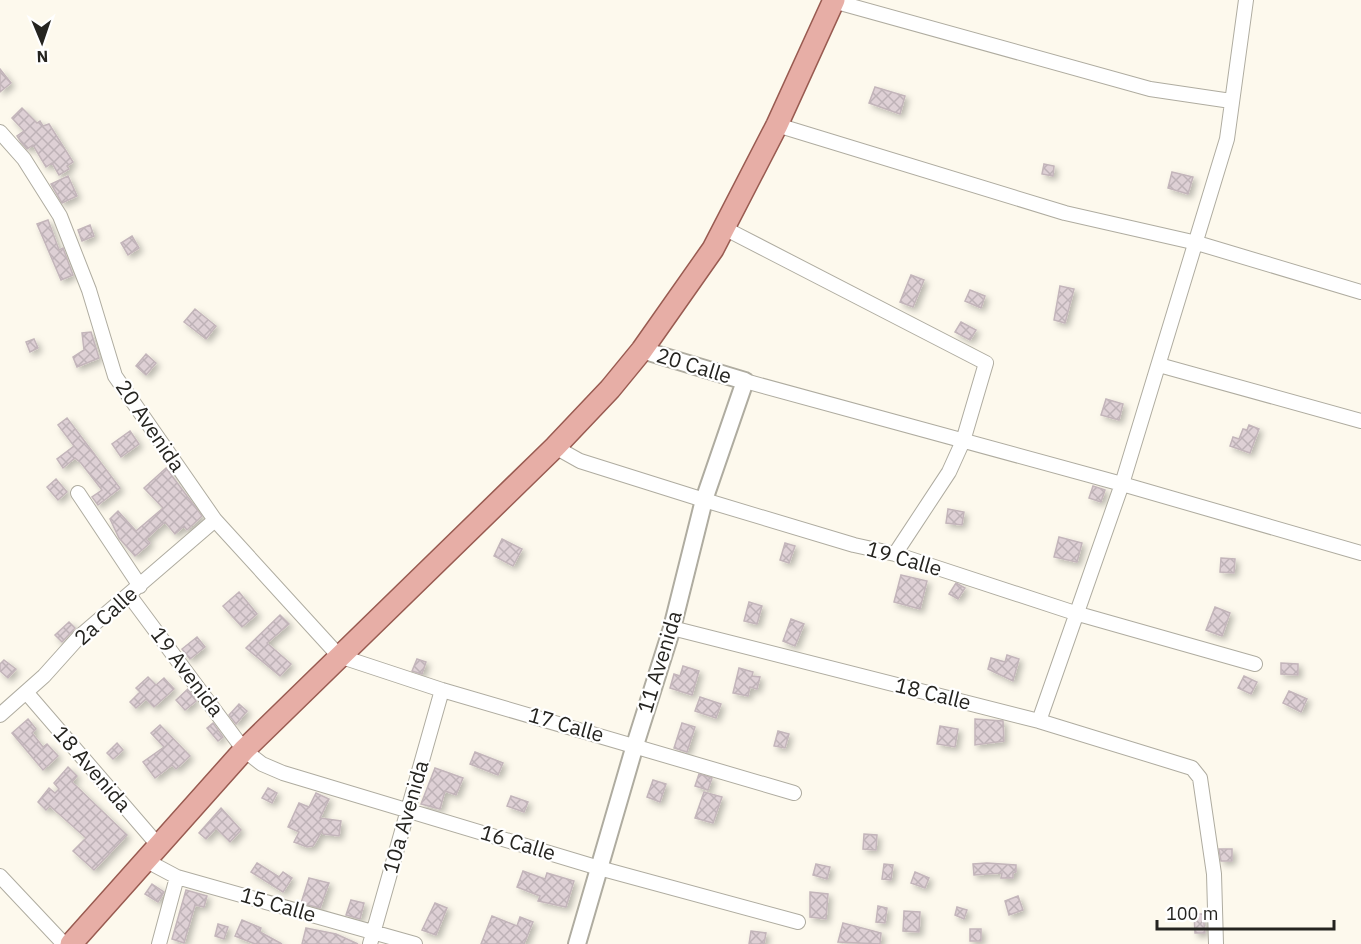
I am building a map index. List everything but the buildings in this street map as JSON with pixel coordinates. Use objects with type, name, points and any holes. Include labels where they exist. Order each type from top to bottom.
[{"type":"main road","points":[[71,944],[244,750],[555,447],[610,389],[642,351],[707,259],[724,228],[777,125],[834,0]]},
{"type":"street","points":[[834,0],[1150,89],[1231,101]]},
{"type":"street","points":[[1039,721],[1122,484],[1227,139],[1246,0]]},
{"type":"street","points":[[777,125],[1065,213],[1197,243],[1361,292]]},
{"type":"street","name":"20 Avenida","points":[[0,132],[24,159],[60,216],[89,290],[115,376],[215,520],[339,656]]},
{"type":"street","points":[[724,228],[986,363],[963,441],[950,472],[895,554]]},
{"type":"street","name":"20 Calle","points":[[642,351],[745,381]]},
{"type":"street","points":[[1159,365],[1361,421]]},
{"type":"street","points":[[745,381],[1122,484],[1361,553]]},
{"type":"street","name":"11 Avenida","points":[[577,944],[634,745],[672,628],[704,500],[745,381]]},
{"type":"street","name":"19 Calle","points":[[555,447],[580,461],[704,500],[854,545],[895,554],[1076,613],[1255,664]]},
{"type":"street","name":"19 Avenida","points":[[78,493],[135,590],[244,750]]},
{"type":"street","name":"2a Calle","points":[[0,716],[79,637],[215,520]]},
{"type":"street","name":"18 Calle","points":[[672,628],[1039,721],[1192,768],[1200,778],[1214,874],[1216,944]]},
{"type":"street","name":"17 Calle","points":[[339,656],[442,690],[794,793]]},
{"type":"street","name":"10a Avenida","points":[[372,938],[442,690]]},
{"type":"street","name":"18 Avenida","points":[[26,692],[151,852]]},
{"type":"street","name":"16 Calle","points":[[244,750],[262,764],[284,773],[599,868],[798,922]]},
{"type":"street","name":"15 Calle","points":[[151,852],[177,877],[372,938],[415,944]]},
{"type":"street","points":[[0,876],[64,944]]},
{"type":"street","points":[[159,944],[177,877]]}]
